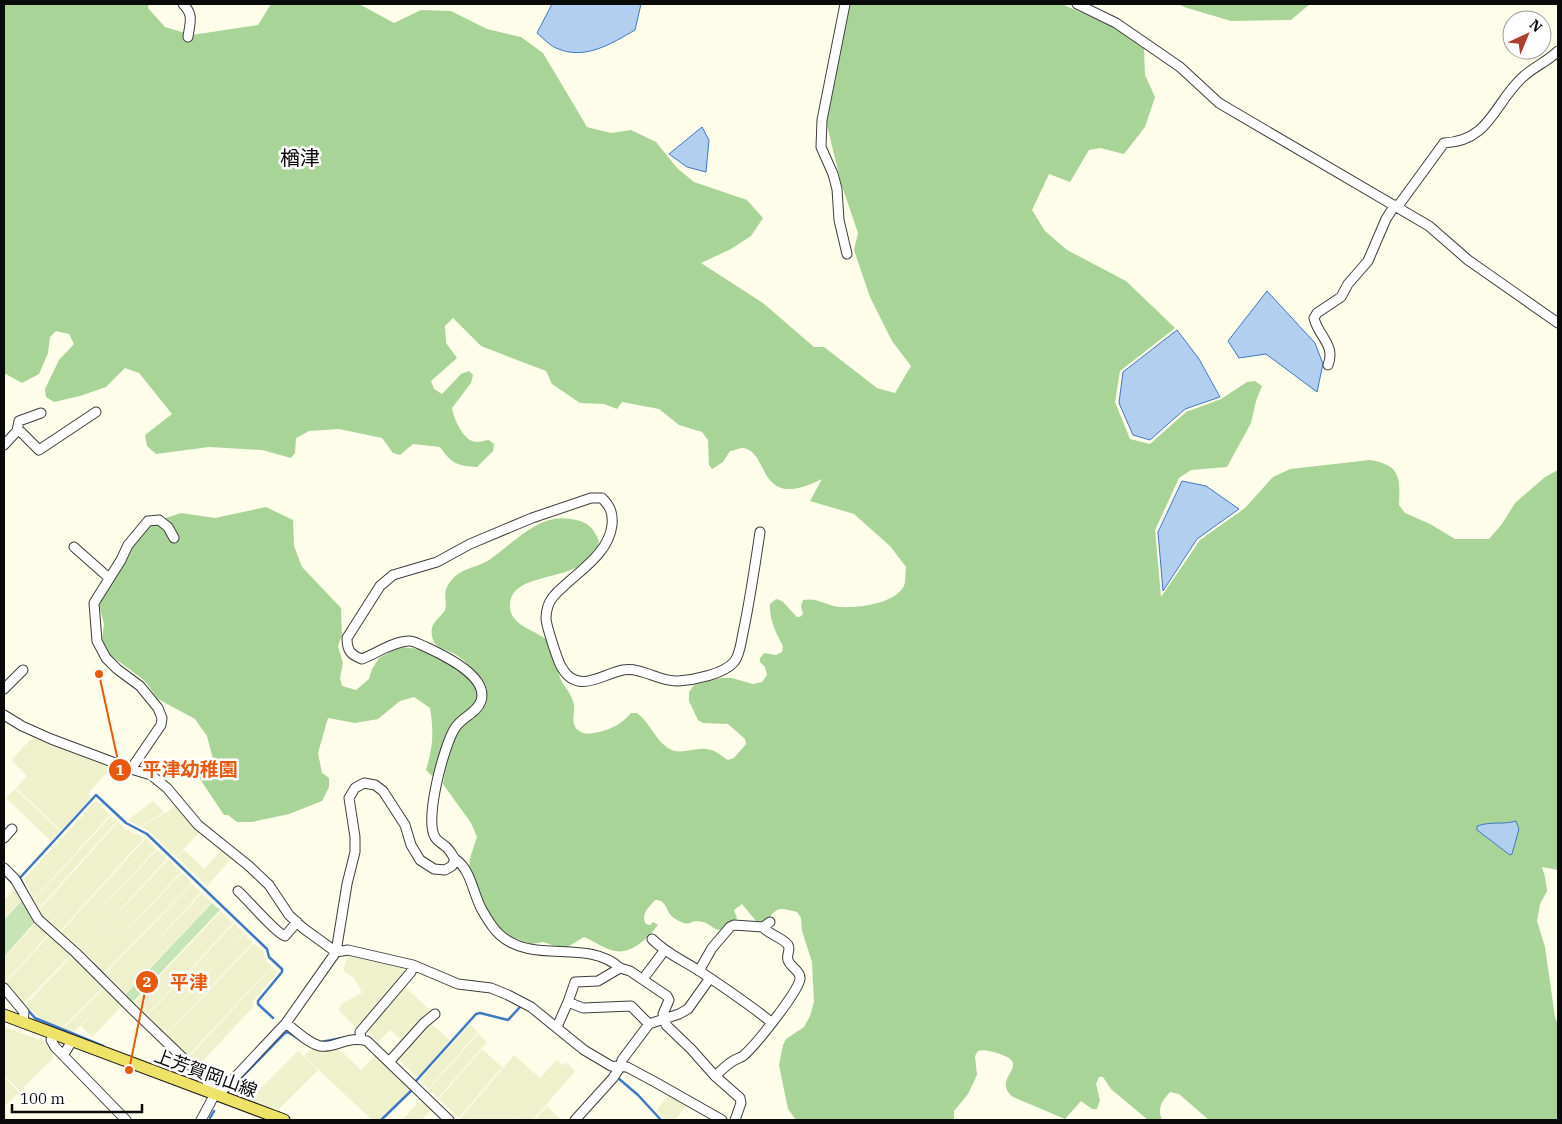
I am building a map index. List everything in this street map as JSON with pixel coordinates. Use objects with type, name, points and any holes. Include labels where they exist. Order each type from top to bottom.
[{"type":"main road","name":"上芳賀岡山線","points":[[4,1015],[53,1034],[68,1049],[215,1094],[284,1120]]},
{"type":"street","points":[[183,4],[190,11],[191,18],[188,37]]},
{"type":"street","points":[[845,4],[822,120],[820,147],[833,174],[837,189],[839,220],[847,254]]},
{"type":"street","points":[[1077,4],[1116,23],[1180,67],[1219,103],[1429,226],[1468,260],[1558,323]]},
{"type":"street","points":[[1328,365],[1332,356],[1315,323],[1314,318],[1317,312],[1341,296],[1348,284],[1368,261],[1386,219],[1444,143],[1458,142],[1473,135],[1490,121],[1509,92],[1524,76],[1558,51]]},
{"type":"street","points":[[4,445],[17,431],[19,421],[41,412]]},
{"type":"street","points":[[17,431],[21,432],[39,450],[96,412]]},
{"type":"street","points":[[735,1120],[740,1098],[715,1076],[663,1020],[668,996],[603,956],[536,951],[518,946],[499,934],[482,909],[466,871],[447,848],[435,838],[431,827],[432,802],[445,754],[454,729],[462,719],[476,710],[482,700],[481,687],[469,672],[450,658],[410,640],[398,643],[362,659],[352,655],[347,648],[347,638],[380,586],[393,575],[438,562],[470,544],[532,518],[591,498],[602,498],[610,506],[613,518],[611,536],[602,550],[557,592],[548,606],[546,618],[562,668],[571,678],[583,682],[623,670],[636,670],[667,680],[678,681],[702,677],[727,669],[735,661],[749,606],[760,532]]},
{"type":"street","points":[[131,769],[161,725],[162,718],[158,708],[140,686],[106,658],[97,641],[94,603],[121,560],[128,545],[148,521],[159,520],[168,527],[174,538]]},
{"type":"street","points":[[74,548],[109,578]]},
{"type":"street","points":[[4,689],[23,670]]},
{"type":"street","points":[[4,715],[22,726],[51,739],[151,775],[162,784],[198,825],[269,884],[289,915],[336,952],[348,950],[414,965],[458,984],[491,988],[508,995],[531,1007],[584,1050],[611,1066],[626,1067],[722,1120]]},
{"type":"street","points":[[201,1120],[215,1094],[223,1090],[286,1024],[336,952],[336,941],[355,852],[355,837],[349,798],[355,788],[364,784],[375,785],[383,791],[405,825],[411,845],[420,860],[434,869],[445,870],[452,866],[455,860]]},
{"type":"street","points":[[4,838],[12,829]]},
{"type":"street","points":[[4,868],[16,882],[38,919],[76,953],[132,1010],[206,1080],[215,1094]]},
{"type":"street","points":[[238,891],[260,912],[279,935],[285,936],[297,922]]},
{"type":"street","points":[[700,970],[712,948],[730,927],[734,925],[767,925],[766,931],[788,945],[787,958],[789,964],[800,974],[800,980],[792,995],[755,1044],[715,1076]]},
{"type":"street","points":[[652,939],[664,951],[700,970],[771,1022]]},
{"type":"street","points":[[642,980],[664,951]]},
{"type":"street","points":[[286,1024],[312,1043],[322,1046],[361,1036],[411,972],[414,965]]},
{"type":"street","points":[[557,1027],[575,982],[598,981],[620,968]]},
{"type":"street","points":[[575,1120],[614,1078],[622,1060],[649,1024],[688,1009],[710,978]]},
{"type":"street","points":[[4,988],[24,1012],[23,1022]]},
{"type":"street","points":[[568,1002],[583,1008],[631,1006],[649,1024]]},
{"type":"street","points":[[391,1060],[424,1023],[435,1014]]},
{"type":"street","points":[[53,1034],[51,1040],[55,1047],[126,1120]]},
{"type":"street","points":[[361,1036],[391,1060],[449,1120]]},
{"type":"green space","points":[[4,4],[149,4],[148,8],[165,27],[192,35],[258,25],[271,4],[359,4],[394,23],[421,10],[451,11],[487,29],[521,37],[543,53],[587,127],[611,133],[631,130],[656,142],[677,168],[694,182],[747,200],[763,218],[751,236],[731,249],[701,263],[763,303],[814,347],[824,347],[877,388],[895,393],[911,366],[892,341],[870,297],[854,250],[858,233],[841,183],[824,113],[850,4],[1062,4],[1113,27],[1144,48],[1145,75],[1155,97],[1145,127],[1124,154],[1100,148],[1089,150],[1070,182],[1049,174],[1032,210],[1045,231],[1067,250],[1126,281],[1175,328],[1120,371],[1115,402],[1130,439],[1150,444],[1186,412],[1221,399],[1247,382],[1255,381],[1262,386],[1251,423],[1227,467],[1191,470],[1179,478],[1155,530],[1161,597],[1200,540],[1245,508],[1273,477],[1290,469],[1370,460],[1388,465],[1396,474],[1399,487],[1399,505],[1405,513],[1430,524],[1455,539],[1489,539],[1502,524],[1515,503],[1545,477],[1558,470],[1558,870],[1542,867],[1547,891],[1540,904],[1537,921],[1545,947],[1555,1017],[1558,1025],[1558,1120],[1209,1120],[1179,1094],[1170,1092],[1161,1105],[1162,1120],[1148,1120],[1111,1089],[1103,1077],[1099,1077],[1096,1084],[1100,1100],[1097,1109],[1092,1109],[1081,1101],[1065,1119],[1013,1097],[1007,1090],[1006,1083],[1013,1067],[1013,1062],[997,1053],[983,1050],[978,1051],[975,1056],[977,1075],[968,1094],[954,1111],[954,1120],[796,1120],[788,1109],[779,1065],[786,1039],[804,1027],[814,1002],[812,962],[802,931],[801,918],[797,912],[781,909],[765,920],[756,921],[742,904],[734,910],[736,920],[719,930],[698,921],[684,923],[671,916],[662,902],[655,900],[646,911],[644,921],[646,924],[650,925],[653,922],[658,925],[642,942],[623,951],[608,949],[584,937],[566,948],[561,948],[543,942],[532,944],[512,937],[501,929],[484,905],[469,869],[470,858],[477,837],[471,823],[443,784],[448,757],[456,736],[463,725],[484,707],[487,693],[487,688],[481,677],[472,668],[455,654],[437,646],[433,639],[432,627],[445,610],[445,592],[452,579],[462,572],[489,560],[527,531],[548,520],[559,518],[585,523],[592,528],[599,541],[592,555],[581,565],[524,585],[514,593],[510,604],[514,618],[520,624],[547,640],[554,648],[559,675],[573,701],[574,725],[580,732],[585,734],[599,732],[617,725],[631,713],[637,713],[668,748],[679,751],[711,750],[728,760],[734,758],[746,744],[745,739],[728,724],[703,723],[698,720],[689,701],[689,692],[694,685],[721,678],[732,678],[753,684],[762,682],[767,675],[765,667],[760,662],[760,658],[764,653],[776,655],[782,652],[783,646],[774,626],[770,610],[770,604],[776,599],[782,601],[797,617],[803,614],[801,606],[803,600],[808,599],[840,607],[875,604],[899,592],[905,584],[906,567],[890,546],[854,514],[810,501],[822,479],[801,488],[785,489],[775,485],[751,451],[742,448],[730,451],[723,462],[712,469],[709,465],[708,440],[702,432],[679,425],[659,409],[622,402],[617,409],[604,404],[580,403],[552,384],[546,371],[481,346],[453,318],[445,326],[446,343],[457,358],[431,381],[434,389],[442,394],[461,374],[469,371],[473,375],[471,383],[452,408],[457,424],[468,438],[477,442],[489,440],[494,444],[493,451],[477,467],[455,463],[440,447],[413,444],[400,455],[393,453],[382,438],[339,429],[309,431],[296,438],[295,453],[291,458],[262,450],[209,447],[156,454],[147,446],[145,435],[172,414],[139,373],[125,368],[106,387],[54,402],[46,397],[45,389],[59,360],[74,344],[69,334],[56,331],[50,337],[48,353],[39,374],[22,383],[4,373]]},
{"type":"green space","points":[[1178,4],[1310,4],[1291,20],[1231,21]]},
{"type":"green space","points":[[266,507],[293,520],[294,546],[302,567],[341,608],[342,635],[338,646],[343,663],[340,678],[342,686],[356,690],[369,679],[372,669],[379,658],[400,647],[420,649],[461,671],[477,687],[479,699],[474,708],[461,717],[437,772],[432,776],[426,770],[432,739],[430,708],[414,697],[400,701],[378,719],[355,723],[328,718],[318,753],[322,773],[329,778],[329,787],[322,801],[289,814],[252,822],[237,822],[228,815],[224,815],[198,776],[213,759],[207,736],[195,719],[158,699],[144,680],[110,655],[102,640],[104,624],[99,604],[131,546],[150,523],[181,513],[215,518]]},
{"type":"green space","points":[[33,737],[111,768],[88,794],[91,798],[61,830],[16,788],[27,776],[11,760]]},
{"type":"green space","points":[[15,789],[60,831],[51,841],[6,798]]},
{"type":"green space","points":[[96,801],[110,815],[34,899],[24,879]]},
{"type":"green space","points":[[153,801],[164,812],[140,827],[128,820]]},
{"type":"green space","points":[[176,804],[201,831],[176,857],[149,831],[141,827],[170,810]]},
{"type":"green space","points":[[111,816],[117,821],[38,909],[34,900]]},
{"type":"green space","points":[[118,822],[125,829],[144,838],[60,931],[51,923],[70,901],[50,923],[45,918],[74,886],[44,918],[39,910]]},
{"type":"green space","points":[[146,838],[156,849],[79,932],[157,850],[167,859],[82,950],[61,932]]},
{"type":"green space","points":[[184,850],[204,869],[222,850],[232,858],[207,886],[177,857]]},
{"type":"green space","points":[[168,860],[181,872],[103,955],[182,873],[192,883],[104,973],[82,950]]},
{"type":"green space","points":[[192,884],[201,892],[128,973],[202,893],[212,902],[124,995],[105,974]]},
{"type":"green space","points":[[16,889],[22,899],[4,919],[4,900]]},
{"type":"green space","points":[[22,900],[35,922],[4,957],[4,920]]},
{"type":"green space","points":[[212,903],[220,910],[132,1003],[125,995]]},
{"type":"green space","points":[[221,911],[233,923],[145,1017],[133,1004]]},
{"type":"green space","points":[[36,923],[49,934],[5,982],[4,958]]},
{"type":"green space","points":[[234,924],[244,933],[156,1027],[146,1017]]},
{"type":"green space","points":[[244,934],[253,942],[165,1036],[156,1027]]},
{"type":"green space","points":[[50,935],[72,954],[24,1003],[6,982]]},
{"type":"green space","points":[[254,943],[263,952],[266,961],[272,966],[187,1057],[166,1036]]},
{"type":"green space","points":[[349,952],[404,965],[404,970],[409,971],[394,989],[384,986],[360,988],[353,977],[343,971]]},
{"type":"green space","points":[[73,955],[104,986],[62,1028],[40,1018],[25,1005]]},
{"type":"green space","points":[[272,967],[278,972],[253,1001],[253,1007],[199,1065],[195,1065],[188,1058]]},
{"type":"green space","points":[[374,986],[393,990],[359,1031],[339,1010],[341,1004],[362,993],[360,989]]},
{"type":"green space","points":[[105,987],[111,994],[75,1031],[70,1032],[63,1029]]},
{"type":"green space","points":[[405,987],[432,1012],[402,1041],[390,1030],[378,1042],[368,1032],[368,1029]]},
{"type":"green space","points":[[111,994],[122,1006],[92,1037],[81,1026]]},
{"type":"green space","points":[[430,1023],[450,1040],[419,1076],[416,1076],[396,1057]]},
{"type":"green space","points":[[470,1024],[478,1032],[428,1089],[420,1080]]},
{"type":"green space","points":[[4,1027],[43,1041],[54,1052],[51,1055],[53,1058],[20,1091],[4,1075]]},
{"type":"green space","points":[[478,1034],[487,1042],[438,1098],[429,1089]]},
{"type":"green space","points":[[336,1046],[361,1070],[376,1055],[412,1089],[378,1120],[372,1120],[304,1056],[313,1047]]},
{"type":"green space","points":[[482,1049],[502,1067],[459,1118],[439,1099]]},
{"type":"green space","points":[[298,1051],[318,1070],[278,1110],[249,1100]]},
{"type":"green space","points":[[514,1055],[540,1078],[557,1060],[563,1066],[566,1062],[575,1071],[533,1120],[516,1120],[533,1100],[515,1120],[461,1120],[460,1119]]},
{"type":"green space","points":[[4,1077],[19,1093],[4,1107]]},
{"type":"green space","points":[[670,1093],[689,1103],[675,1120],[665,1120],[656,1111]]},
{"type":"green space","points":[[422,1099],[432,1109],[421,1120],[402,1120]]},
{"type":"green space","points":[[547,1106],[561,1120],[535,1120]]},
{"type":"water","points":[[552,4],[641,4],[635,30],[597,49],[577,53],[566,52],[556,48],[537,33]]},
{"type":"water","points":[[702,127],[709,140],[706,172],[687,167],[669,154]]},
{"type":"water","points":[[1267,291],[1315,343],[1323,364],[1317,392],[1266,354],[1239,358],[1228,341]]},
{"type":"water","points":[[1177,330],[1199,359],[1220,397],[1185,409],[1150,440],[1133,435],[1119,403],[1123,372]]},
{"type":"water","points":[[1182,481],[1206,486],[1239,509],[1197,539],[1163,591],[1158,532]]},
{"type":"water","points":[[1516,821],[1519,829],[1512,854],[1510,855],[1477,830],[1477,826]]},
{"type":"waterway","points":[[18,880],[96,795],[126,823],[147,834],[267,949],[269,957],[282,969],[282,972],[258,1001],[258,1004],[273,1018]]},
{"type":"waterway","points":[[4,874],[15,884]]},
{"type":"waterway","points":[[20,878],[25,888]]},
{"type":"waterway","points":[[93,964],[105,976]]},
{"type":"waterway","points":[[415,1082],[476,1014],[480,1013],[508,1020],[521,1006]]},
{"type":"waterway","points":[[26,1008],[36,1019]]},
{"type":"waterway","points":[[35,1018],[103,1046]]},
{"type":"waterway","points":[[236,1083],[285,1033],[288,1032],[303,1042]]},
{"type":"waterway","points":[[321,1042],[358,1035]]},
{"type":"waterway","points":[[618,1078],[638,1095],[661,1120]]},
{"type":"waterway","points":[[210,1080],[216,1086]]},
{"type":"waterway","points":[[381,1120],[412,1090]]},
{"type":"waterway","points":[[210,1118],[214,1111]]},
{"type":"place","name":"平津幼稚園","points":[[99,674]]},
{"type":"place","name":"平津","points":[[129,1070]]},
{"type":"district","name":"楢津","points":[[300,157]]}]
